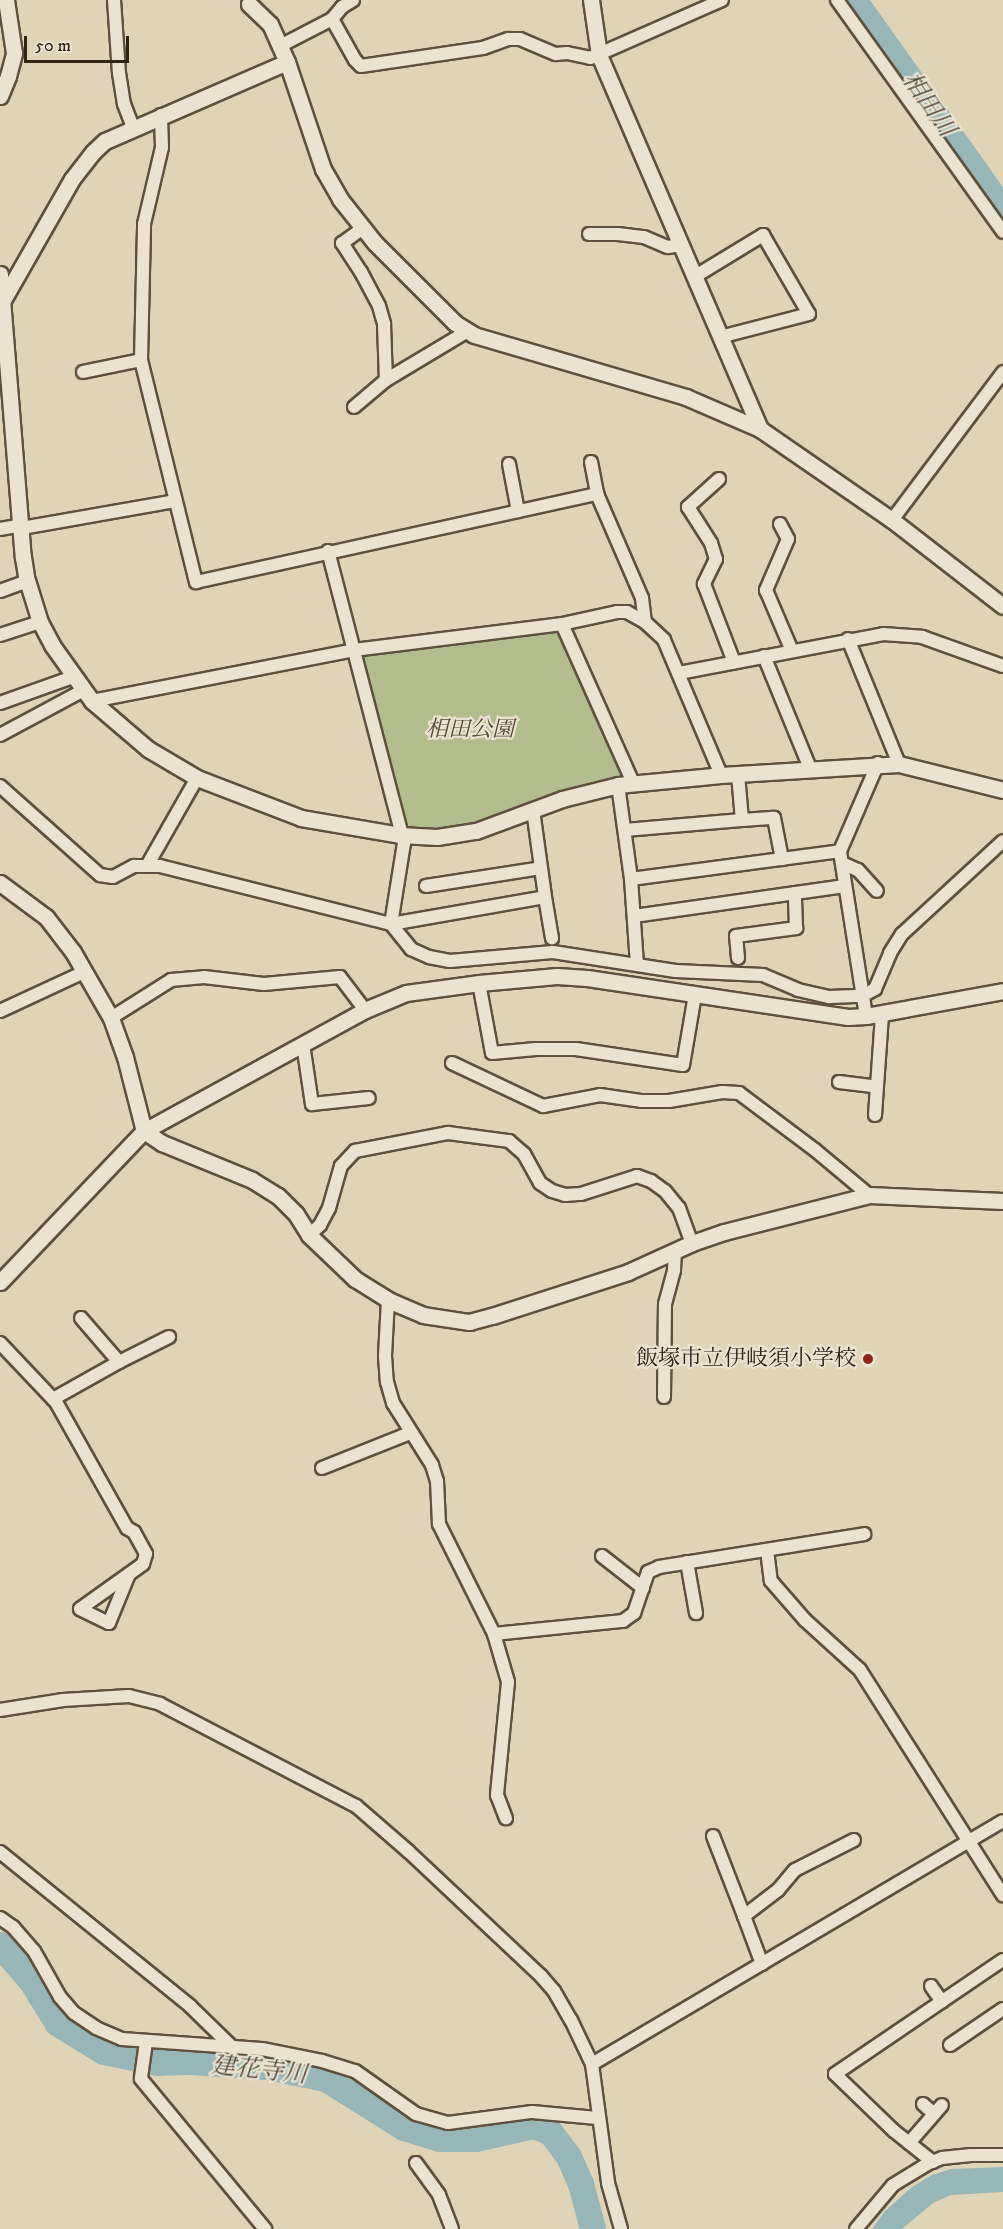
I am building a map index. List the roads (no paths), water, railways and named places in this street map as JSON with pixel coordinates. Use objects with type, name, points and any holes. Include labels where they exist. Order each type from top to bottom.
[{"type":"street","points":[[0,96],[14,53],[6,0]]},
{"type":"street","points":[[114,0],[119,73],[124,104],[133,127]]},
{"type":"street","points":[[280,46],[332,19],[342,7],[353,0]]},
{"type":"street","points":[[591,0],[599,55],[760,429]]},
{"type":"street","points":[[332,19],[355,60],[362,66],[483,48],[507,39],[520,39],[556,54],[567,52],[590,58],[722,0]]},
{"type":"street","points":[[837,0],[1003,232]]},
{"type":"street","points":[[245,1],[270,24],[287,62],[324,169],[340,199],[363,228],[455,323],[468,331],[686,397],[760,429],[892,520],[1003,606]]},
{"type":"street","points":[[1,301],[72,179],[93,152],[105,141],[287,62]]},
{"type":"street","points":[[161,115],[162,147],[144,224],[141,360],[196,582],[328,551],[597,494]]},
{"type":"street","points":[[363,228],[342,243],[362,272],[379,306],[384,324],[386,381]]},
{"type":"street","points":[[589,234],[644,237],[668,247],[681,245]]},
{"type":"street","points":[[694,277],[763,235],[809,314],[720,336]]},
{"type":"street","points":[[0,274],[27,581],[40,621],[87,696],[148,749],[196,778],[301,818],[400,835],[437,837],[476,831],[562,799],[626,784],[722,775],[879,763],[899,764],[1003,790]]},
{"type":"street","points":[[354,407],[386,381],[468,331]]},
{"type":"street","points":[[83,372],[141,360]]},
{"type":"street","points":[[892,520],[1003,372]]},
{"type":"street","points":[[591,462],[597,494],[642,598],[645,621]]},
{"type":"street","points":[[509,464],[518,511]]},
{"type":"street","points":[[719,479],[688,507],[711,543],[716,559],[704,584],[734,662]]},
{"type":"street","points":[[0,529],[175,501]]},
{"type":"street","points":[[780,524],[788,539],[766,590],[792,651]]},
{"type":"street","points":[[328,551],[400,835],[404,843],[392,924],[411,949],[429,957],[450,961],[546,952],[676,971],[763,975],[798,990],[829,997],[862,996],[875,989],[890,952],[903,934],[1003,841]]},
{"type":"street","points":[[0,591],[27,581]]},
{"type":"street","points":[[0,735],[87,696],[354,650],[562,624],[617,612],[627,612],[645,621],[664,640],[722,775]]},
{"type":"street","points":[[0,635],[40,621]]},
{"type":"street","points":[[562,624],[626,784],[625,830],[637,965]]},
{"type":"street","points":[[679,673],[883,634],[922,637],[950,645],[1003,666]]},
{"type":"street","points":[[848,639],[899,764]]},
{"type":"street","points":[[764,656],[810,768]]},
{"type":"street","points":[[0,703],[73,677]]},
{"type":"street","points":[[875,1115],[877,1087],[874,1015],[862,996],[841,857],[879,763]]},
{"type":"street","points":[[738,774],[742,820]]},
{"type":"street","points":[[148,864],[196,778]]},
{"type":"street","points":[[0,786],[100,875],[113,877],[134,866],[148,864],[392,924],[545,897]]},
{"type":"street","points":[[533,810],[552,938]]},
{"type":"street","points":[[625,830],[774,818],[782,859]]},
{"type":"street","points":[[631,879],[782,859],[841,857],[858,870],[877,891]]},
{"type":"street","points":[[426,886],[541,868]]},
{"type":"street","points":[[0,883],[46,917],[73,952],[111,1018],[125,1057],[144,1131],[162,1143],[252,1180],[270,1190],[296,1214],[309,1234],[355,1279],[388,1300],[423,1315],[469,1322],[628,1272],[692,1243],[744,1227],[869,1195],[1003,1201]]},
{"type":"street","points":[[634,916],[845,886]]},
{"type":"street","points":[[738,958],[736,936],[796,928],[795,893]]},
{"type":"street","points":[[0,1011],[84,972]]},
{"type":"street","points":[[111,1018],[171,980],[204,976],[264,984],[340,977],[365,1010]]},
{"type":"street","points":[[0,1282],[144,1131],[365,1010],[406,993],[479,982],[557,976],[587,978],[831,1016],[874,1015],[1003,991]]},
{"type":"street","points":[[479,982],[492,1053],[536,1049],[576,1049],[683,1065],[695,994]]},
{"type":"street","points":[[303,1044],[312,1104],[369,1098]]},
{"type":"street","points":[[452,1064],[543,1106],[600,1095],[641,1101],[669,1101],[722,1092],[739,1093],[815,1150],[869,1195]]},
{"type":"street","points":[[839,1082],[877,1087]]},
{"type":"street","points":[[309,1234],[320,1225],[329,1208],[340,1166],[356,1151],[448,1133],[509,1141],[524,1154],[540,1183],[552,1191],[566,1195],[581,1194],[637,1176],[651,1181],[665,1191],[679,1208],[692,1243]]},
{"type":"street","points":[[664,1397],[665,1304],[674,1270],[675,1252]]},
{"type":"street","points":[[388,1300],[384,1356],[387,1382],[393,1403],[432,1465],[437,1481],[439,1524],[494,1634],[495,1645],[506,1670],[508,1682],[497,1795],[506,1818]]},
{"type":"street","points":[[81,1318],[119,1362]]},
{"type":"street","points":[[53,1399],[170,1337]]},
{"type":"street","points":[[0,1343],[53,1399],[127,1528],[134,1532],[146,1554],[143,1564],[129,1574]]},
{"type":"street","points":[[322,1468],[411,1433]]},
{"type":"street","points":[[494,1634],[623,1621],[634,1613],[648,1572],[659,1567],[864,1534]]},
{"type":"street","points":[[766,1550],[771,1581],[805,1620],[860,1670],[1003,1895]]},
{"type":"street","points":[[602,1556],[643,1588]]},
{"type":"street","points":[[687,1562],[696,1613]]},
{"type":"street","points":[[0,1710],[63,1700],[129,1696],[160,1704],[356,1806],[406,1848],[541,1976],[571,2020],[592,2064],[597,2118],[608,2183],[621,2229]]},
{"type":"street","points":[[592,2064],[1003,1821]]},
{"type":"street","points":[[713,1836],[762,1964]]},
{"type":"street","points":[[744,1916],[778,1890],[795,1870],[854,1840]]},
{"type":"street","points":[[0,1852],[190,2006],[233,2048]]},
{"type":"street","points":[[0,1918],[13,1927],[34,1951],[60,1997],[74,2013],[96,2028],[122,2039],[293,2055],[355,2071],[416,2114],[448,2124],[532,2112],[597,2118]]},
{"type":"street","points":[[933,2162],[909,2143],[835,2074],[1003,1960]]},
{"type":"street","points":[[931,1986],[942,2002]]},
{"type":"street","points":[[950,2045],[1003,2009]]},
{"type":"street","points":[[146,2042],[141,2079],[265,2229]]},
{"type":"street","points":[[909,2143],[938,2110],[923,2104]]},
{"type":"street","points":[[856,2229],[893,2184],[933,2162],[971,2155],[1003,2156]]},
{"type":"street","points":[[416,2163],[439,2194],[452,2229]]},
{"type":"water","points":[[1003,2167],[1003,2192],[951,2195],[933,2203],[902,2229],[872,2229],[885,2211],[912,2187],[932,2175],[951,2169]]},
{"type":"waterway","name":"相田川","points":[[854,0],[1003,210]]},
{"type":"waterway","name":"建花寺川","points":[[0,1945],[32,1982],[58,2024],[104,2052],[158,2063],[191,2062],[267,2067],[326,2079],[404,2128],[440,2139],[476,2139],[534,2126],[551,2133],[569,2157],[581,2184],[593,2229]]},
{"type":"place","name":"飯塚市立伊岐須小学校","points":[[868,1359]]},
{"type":"park label","name":"相田公園","points":[[470,730]]}]
